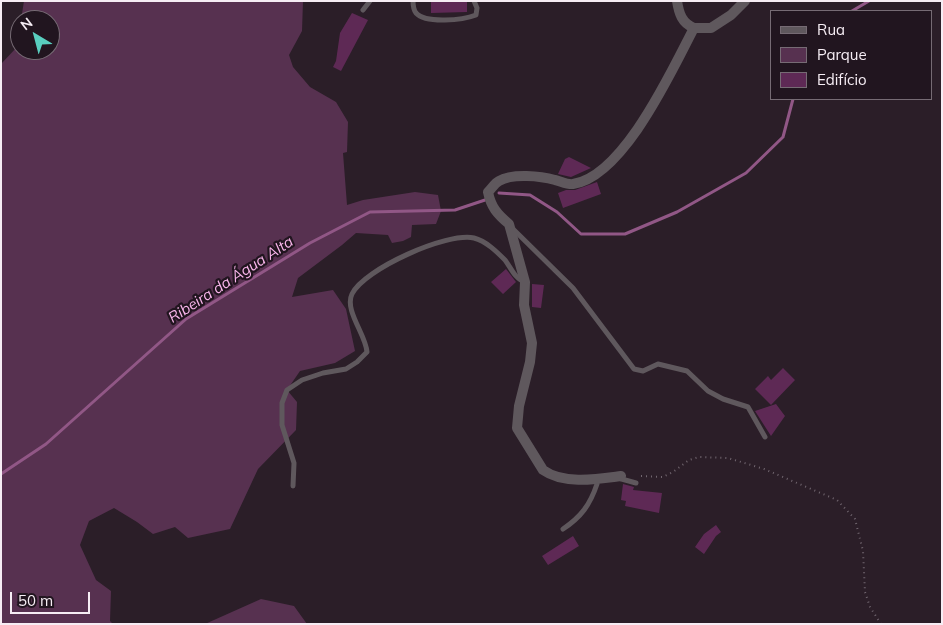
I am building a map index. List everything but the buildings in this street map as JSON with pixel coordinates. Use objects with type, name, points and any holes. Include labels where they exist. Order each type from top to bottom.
[{"type":"street","points":[[677,1],[678,13],[687,25],[694,28],[711,28],[731,15],[745,1]]},
{"type":"street","points":[[617,476],[566,478],[549,474],[543,470],[517,428],[517,418],[530,362],[532,344],[524,305],[525,282],[509,224],[502,219],[491,204],[488,192],[499,180],[524,175],[552,179],[572,185],[592,177],[611,161],[631,137],[661,94],[694,28]]},
{"type":"lane","points":[[363,10],[370,1]]},
{"type":"lane","points":[[413,1],[414,9],[418,15],[427,18],[449,20],[476,15],[477,8],[474,2]]},
{"type":"lane","points":[[509,224],[573,288],[634,369],[643,372],[658,364],[687,371],[708,391],[748,408],[765,437]]},
{"type":"lane","points":[[292,486],[294,463],[282,425],[282,403],[287,390],[302,380],[323,373],[346,369],[367,352],[366,344],[350,306],[351,294],[366,279],[391,262],[418,249],[446,240],[474,238],[490,246],[504,260],[519,280],[525,282]]},
{"type":"lane","points":[[617,476],[636,483]]},
{"type":"lane","points":[[563,529],[577,520],[587,508],[597,484],[594,478]]},
{"type":"path","points":[[617,476],[663,477],[689,460],[699,457],[728,458],[764,469],[837,500],[855,519],[863,550],[865,592],[870,607],[881,624]]},
{"type":"green space","points":[[24,1],[303,1],[302,31],[289,55],[293,67],[310,87],[336,102],[348,122],[347,152],[343,153],[347,205],[363,200],[415,192],[438,195],[441,211],[436,224],[412,225],[411,237],[403,241],[392,243],[388,235],[356,233],[298,278],[292,297],[333,290],[346,309],[355,351],[335,363],[300,371],[287,390],[297,402],[296,430],[258,469],[230,529],[188,538],[175,527],[153,534],[114,508],[89,521],[80,545],[96,580],[111,591],[110,621],[113,624],[1,624],[1,64],[10,54],[10,60],[60,60],[60,10],[23,10]]},
{"type":"green space","points":[[261,599],[294,606],[307,624],[205,624]]},
{"type":"waterway","name":"Ribeira da Água Alta","points":[[854,10],[869,1]]},
{"type":"waterway","name":"Ribeira da Água Alta","points":[[499,193],[530,195],[557,212],[581,234],[625,234],[677,212],[746,173],[783,137],[793,100]]},
{"type":"waterway","name":"Ribeira da Água Alta","points":[[1,474],[46,444],[186,319],[310,243],[370,212],[455,210],[485,200]]}]
